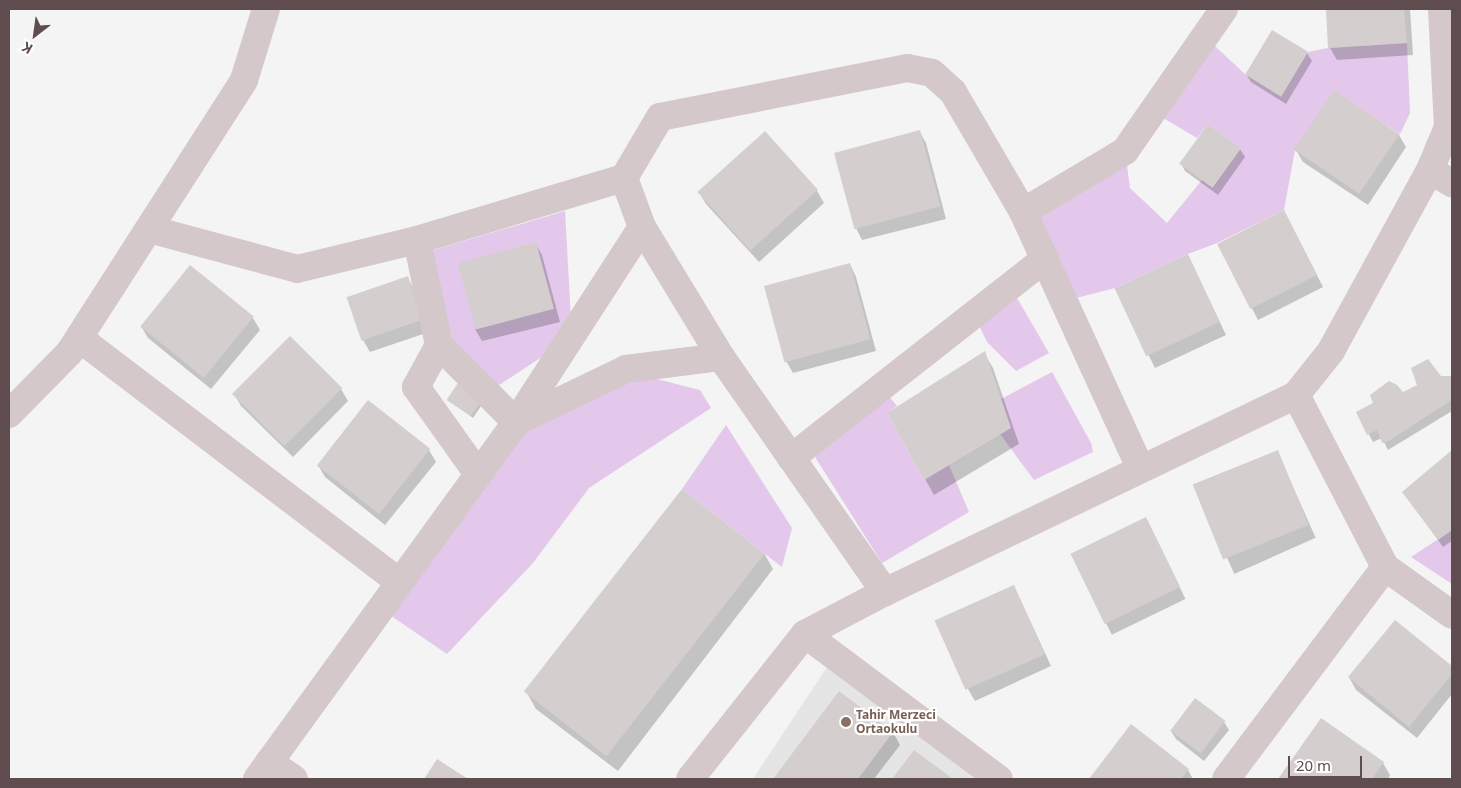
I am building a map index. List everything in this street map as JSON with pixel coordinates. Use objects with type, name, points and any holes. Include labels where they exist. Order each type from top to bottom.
[{"type":"street","points":[[9,414],[57,366],[79,338],[244,80],[266,9]]},
{"type":"street","points":[[1023,212],[1125,151],[1224,9]]},
{"type":"street","points":[[690,779],[804,634],[884,592],[1296,395],[1331,351],[1441,176],[1448,127],[1442,9]]},
{"type":"street","points":[[149,229],[297,269],[417,240],[624,178],[660,117],[907,68],[932,73],[953,92],[1023,212],[1140,468]]},
{"type":"street","points":[[624,178],[642,227],[721,357],[884,592]]},
{"type":"street","points":[[294,779],[263,771],[516,422],[642,227]]},
{"type":"street","points":[[417,240],[439,345],[516,422]]},
{"type":"street","points":[[791,458],[1045,259]]},
{"type":"street","points":[[79,338],[399,582]]},
{"type":"street","points":[[439,345],[416,387],[478,474]]},
{"type":"street","points":[[516,422],[626,369],[721,357]]},
{"type":"street","points":[[1296,395],[1385,567],[1452,615]]},
{"type":"street","points":[[1226,779],[1385,567]]},
{"type":"street","points":[[804,634],[1000,779]]},
{"type":"shaded area","points":[[1205,37],[1245,74],[1281,97],[1308,52],[1328,48],[1407,43],[1410,113],[1400,134],[1334,91],[1295,150],[1284,210],[1217,243],[1188,254],[1115,288],[1072,299],[1023,212],[1125,151],[1130,188],[1167,223],[1202,180],[1213,187],[1241,148],[1208,124],[1197,138],[1153,112]]},
{"type":"shaded area","points":[[565,211],[572,337],[487,393],[439,345],[420,254]]},
{"type":"shaded area","points":[[1010,286],[1049,353],[1016,371],[987,342],[974,315]]},
{"type":"shaded area","points":[[1052,372],[1091,443],[1093,452],[1034,480],[1000,434],[1001,399]]},
{"type":"shaded area","points":[[641,375],[700,390],[711,408],[589,488],[533,563],[447,654],[381,609],[516,422]]},
{"type":"shaded area","points":[[881,387],[897,406],[887,413],[924,480],[949,465],[969,512],[882,563],[815,457]]},
{"type":"shaded area","points":[[726,425],[792,528],[782,567],[682,489]]},
{"type":"shaded area","points":[[1452,530],[1452,584],[1411,557]]},
{"type":"shaded area","name":"Tahir Merzeci Ortaokulu","points":[[829,664],[974,779],[753,779]]},
{"type":"building","points":[[1326,9],[1404,9],[1407,43],[1328,48]]},
{"type":"building","points":[[1272,30],[1308,52],[1281,96],[1245,75]]},
{"type":"building","points":[[1334,90],[1399,134],[1359,194],[1294,150]]},
{"type":"building","points":[[1208,124],[1241,148],[1212,188],[1179,164]]},
{"type":"building","points":[[920,130],[940,206],[854,229],[834,153]]},
{"type":"building","points":[[765,131],[818,190],[750,251],[697,192]]},
{"type":"building","points":[[1284,210],[1317,275],[1250,309],[1217,244]]},
{"type":"building","points":[[536,242],[554,309],[476,330],[458,263]]},
{"type":"building","points":[[1188,254],[1220,322],[1146,356],[1115,288]]},
{"type":"building","points":[[850,263],[870,339],[784,362],[764,286]]},
{"type":"building","points":[[190,265],[254,317],[204,378],[140,326]]},
{"type":"building","points":[[408,276],[423,319],[362,341],[347,297]]},
{"type":"building","points":[[290,336],[342,388],[284,446],[232,394]]},
{"type":"building","points":[[985,351],[1011,428],[924,480],[887,413]]},
{"type":"building","points":[[1428,359],[1441,376],[1452,376],[1452,400],[1387,442],[1382,443],[1377,430],[1367,435],[1356,412],[1373,403],[1370,395],[1389,381],[1397,385],[1403,392],[1417,385],[1411,368]]},
{"type":"building","points":[[460,380],[484,396],[471,416],[447,400]]},
{"type":"building","points":[[368,400],[430,449],[379,514],[317,465]]},
{"type":"building","points":[[1278,450],[1308,525],[1223,560],[1193,484]]},
{"type":"building","points":[[1452,450],[1452,530],[1438,540],[1402,492]]},
{"type":"building","points":[[682,489],[765,554],[607,756],[524,692]]},
{"type":"building","points":[[1146,517],[1180,587],[1105,624],[1071,554]]},
{"type":"building","points":[[1014,585],[1045,654],[965,690],[935,620]]},
{"type":"building","points":[[1395,620],[1452,666],[1452,674],[1409,727],[1348,677]]},
{"type":"building","points":[[839,691],[893,732],[858,779],[773,779]]},
{"type":"building","points":[[1195,698],[1225,721],[1201,754],[1170,731]]},
{"type":"building","points":[[1321,718],[1384,762],[1372,779],[1278,779]]},
{"type":"building","points":[[1131,724],[1189,769],[1181,779],[1089,779]]},
{"type":"building","name":"Tahir Merzeci Ortaokulu","points":[[914,750],[953,779],[892,779]]},
{"type":"building","points":[[437,759],[468,779],[424,779]]},
{"type":"place","name":"Tahir Merzeci Ortaokulu","points":[[846,722]]}]
